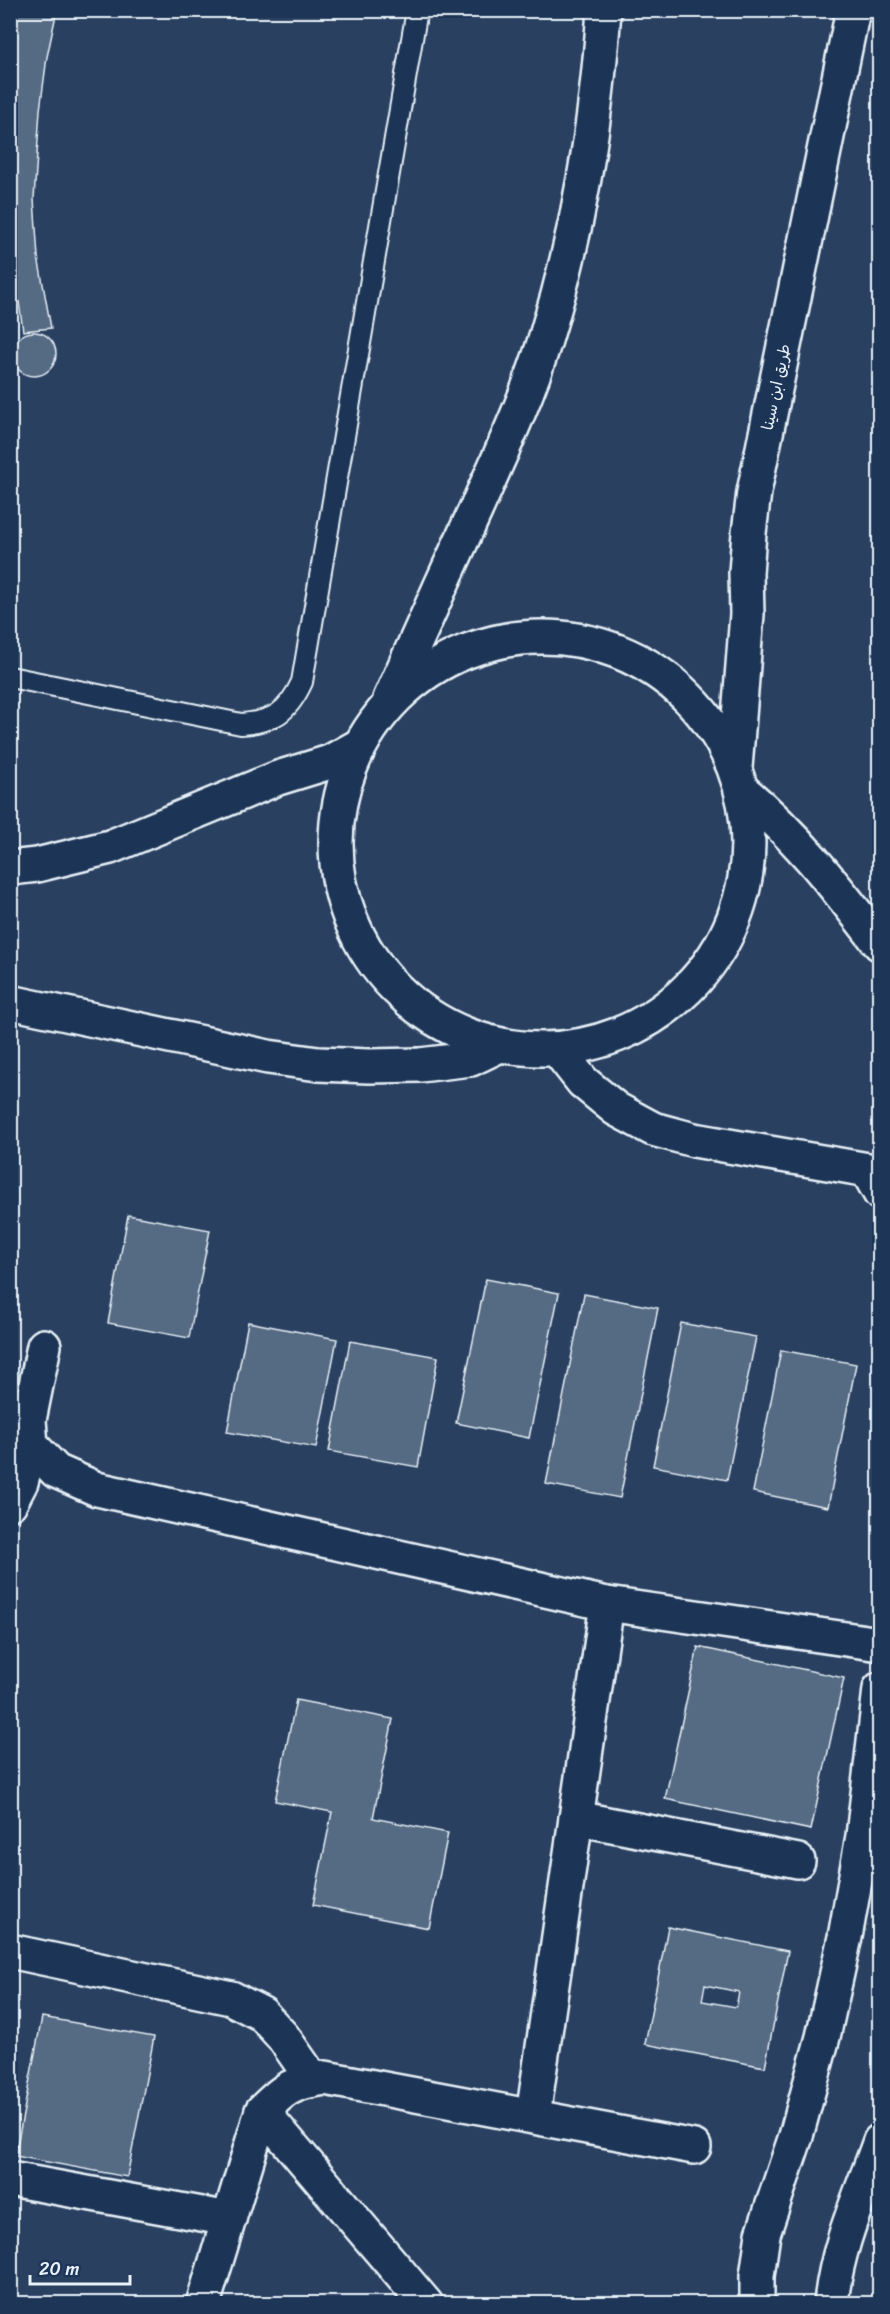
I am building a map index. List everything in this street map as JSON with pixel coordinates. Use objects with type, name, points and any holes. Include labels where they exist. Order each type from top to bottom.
[{"type":"street","points":[[604,10],[599,84],[587,171],[569,258],[544,343],[513,426],[386,707],[359,746],[341,791],[335,838],[339,886],[354,931],[379,972],[412,1005],[453,1030],[498,1046],[556,1049],[607,1039],[654,1016],[693,983],[724,941],[742,893],[749,842],[739,779]]},
{"type":"street","name":"طريق ابن سينا","points":[[739,779],[747,614],[746,573],[754,492],[853,10]]},
{"type":"street","points":[[386,707],[433,667],[488,643],[548,636],[608,646],[662,674],[706,716],[739,779],[822,869],[879,944]]},
{"type":"street","points":[[10,868],[37,865],[110,847],[268,782],[330,762],[359,746]]},
{"type":"street","points":[[10,1002],[268,1057],[318,1064],[420,1065],[471,1059],[498,1046]]},
{"type":"street","points":[[556,1049],[583,1082],[616,1109],[653,1129],[694,1140],[875,1178]]},
{"type":"street","points":[[10,1503],[21,1482],[32,1445],[29,1420],[44,1346]]},
{"type":"street","points":[[32,1445],[56,1471],[97,1489],[607,1604],[879,1644]]},
{"type":"street","points":[[533,2116],[607,1604]]},
{"type":"street","points":[[757,2304],[757,2276],[764,2234],[796,2136],[823,2037],[845,1937],[863,1836],[879,1689]]},
{"type":"street","points":[[576,1818],[798,1861]]},
{"type":"street","points":[[10,1951],[231,1998],[262,2014],[283,2037],[313,2080]]},
{"type":"street","points":[[202,2304],[262,2111],[283,2090],[302,2081],[325,2078],[694,2147]]},
{"type":"street","points":[[262,2111],[426,2304]]},
{"type":"street","points":[[831,2304],[842,2243],[879,2142]]},
{"type":"street","points":[[10,2179],[229,2218]]},
{"type":"lane","points":[[10,677],[241,724],[257,723],[273,718],[286,709],[296,696],[304,670],[417,10]]},
{"type":"building","points":[[10,10],[57,10],[47,57],[40,110],[34,199],[38,257],[51,328],[23,331],[13,258],[10,258]]},
{"type":"building","points":[[34,332],[50,338],[56,354],[50,370],[34,376],[18,370],[12,354],[18,338]]},
{"type":"building","points":[[128,1215],[210,1230],[189,1338],[108,1323]]},
{"type":"building","points":[[486,1279],[559,1293],[529,1438],[456,1423]]},
{"type":"building","points":[[584,1294],[658,1308],[620,1498],[546,1484]]},
{"type":"building","points":[[248,1322],[337,1339],[316,1448],[227,1432]]},
{"type":"building","points":[[681,1323],[756,1337],[727,1480],[653,1466]]},
{"type":"building","points":[[350,1341],[438,1357],[418,1467],[329,1451]]},
{"type":"building","points":[[781,1350],[856,1364],[828,1507],[753,1492]]},
{"type":"building","points":[[698,1647],[844,1678],[811,1830],[665,1799]]},
{"type":"building","points":[[296,1700],[393,1719],[373,1818],[448,1833],[429,1928],[313,1905],[332,1812],[275,1801]]},
{"type":"building","points":[[668,1927],[788,1951],[765,2067],[645,2044]],"holes":[[[705,1985],[739,1992],[736,2007],[702,2001]]]},
{"type":"building","points":[[42,2017],[154,2037],[127,2177],[15,2156]]}]
